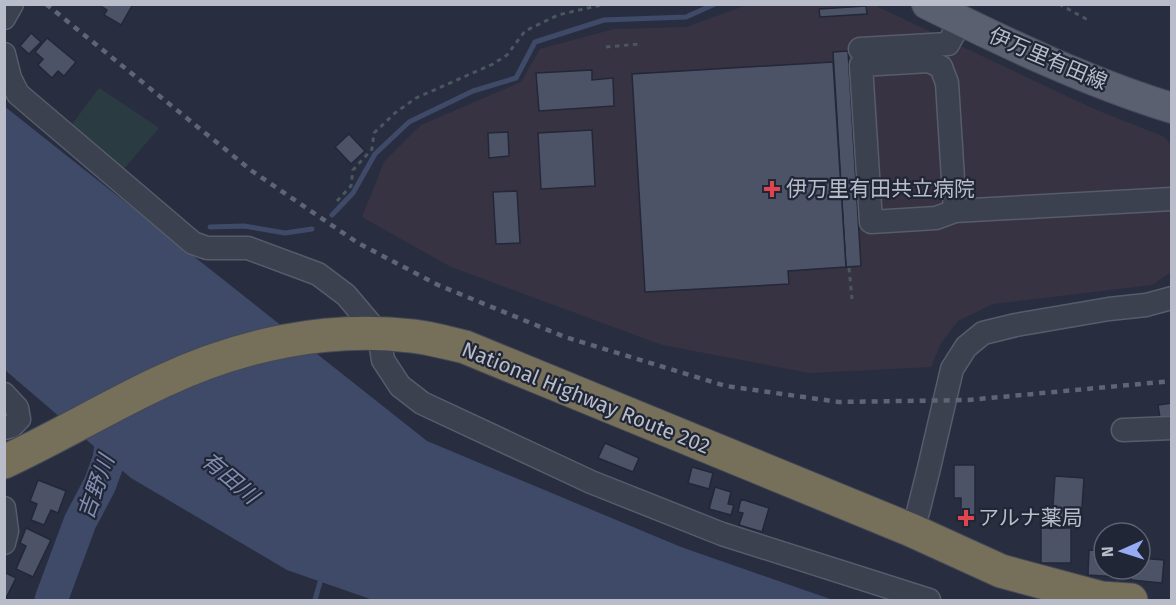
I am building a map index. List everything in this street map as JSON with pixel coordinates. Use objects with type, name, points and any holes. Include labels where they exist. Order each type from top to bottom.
[{"type":"highway","name":"National Highway Route 202","points":[[4,462],[51,440],[162,381],[216,359],[266,344],[317,336],[379,334],[413,336],[465,347],[910,530],[1001,571],[1101,598],[1131,600]]},
{"type":"main road","name":"伊万里有田線","points":[[927,4],[1006,43],[1144,99],[1172,108]]},
{"type":"street","points":[[4,18],[12,4]]},
{"type":"street","points":[[860,49],[948,44],[961,21]]},
{"type":"street","points":[[4,54],[11,88],[193,243],[207,248],[248,248],[318,274],[346,295],[379,334],[383,360],[400,386],[422,403],[591,482],[711,530],[929,600]]},
{"type":"street","points":[[955,211],[947,83],[941,67],[929,61],[861,65],[871,222],[936,218],[955,211],[1172,199]]},
{"type":"street","points":[[910,530],[918,512],[952,369],[966,347],[983,333],[1016,325],[1146,305],[1172,298]]},
{"type":"street","points":[[4,394],[17,408],[19,419],[12,426],[4,428]]},
{"type":"street","points":[[1123,430],[1172,428]]},
{"type":"street","points":[[4,508],[7,531],[4,543]]},
{"type":"path","points":[[337,201],[351,186],[353,170],[372,149],[374,133],[416,98],[493,64],[507,55],[525,31],[558,15],[605,4]]},
{"type":"path","points":[[1059,4],[1088,20]]},
{"type":"path","points":[[606,46],[639,44]]},
{"type":"path","points":[[849,268],[852,299]]},
{"type":"shaded area","name":"伊万里有田共立病院","points":[[747,5],[874,5],[1094,109],[1165,137],[1171,146],[1171,272],[1152,285],[993,304],[958,321],[941,343],[931,367],[810,373],[662,345],[451,267],[362,217],[384,162],[421,125],[521,82],[540,49],[614,29],[686,27]]},
{"type":"shaded area","points":[[99,88],[159,128],[123,170],[70,127]]},
{"type":"water","name":"有田川","points":[[4,106],[427,441],[681,547],[833,600],[373,600],[287,570],[131,478],[5,370]]},
{"type":"building","points":[[98,4],[133,4],[121,25],[104,15],[107,10]]},
{"type":"building","points":[[866,6],[867,14],[820,17],[819,9]]},
{"type":"building","points":[[31,33],[41,42],[29,54],[20,46]]},
{"type":"building","points":[[47,38],[76,62],[64,76],[58,71],[52,78],[38,65],[43,59],[35,52]]},
{"type":"building","points":[[848,51],[861,266],[846,267],[833,52]]},
{"type":"building","points":[[833,62],[846,267],[788,271],[789,284],[645,292],[632,74]]},
{"type":"building","points":[[592,70],[592,80],[613,78],[614,106],[539,111],[536,73]]},
{"type":"building","points":[[592,130],[595,186],[541,189],[538,133]]},
{"type":"building","points":[[508,132],[509,156],[489,158],[488,133]]},
{"type":"building","points":[[349,134],[365,151],[351,164],[335,147]]},
{"type":"building","points":[[517,191],[520,243],[496,244],[493,192]]},
{"type":"building","points":[[1172,403],[1172,423],[1161,425],[1158,405]]},
{"type":"building","points":[[605,443],[639,458],[633,472],[598,458]]},
{"type":"building","points":[[954,465],[975,465],[975,518],[961,518],[961,498],[954,498]]},
{"type":"building","points":[[692,467],[713,473],[709,489],[688,483]]},
{"type":"building","points":[[1055,476],[1084,478],[1081,521],[1052,519]]},
{"type":"building","points":[[38,480],[66,491],[58,513],[51,510],[44,525],[31,520],[37,504],[30,501]]},
{"type":"building","points":[[715,487],[731,492],[728,504],[734,505],[731,515],[709,509]]},
{"type":"building","points":[[741,499],[769,508],[762,532],[739,525],[743,513],[738,512]]},
{"type":"building","points":[[26,528],[51,540],[33,577],[16,569],[26,546],[20,543]]},
{"type":"building","points":[[1041,528],[1071,528],[1071,563],[1041,563]]},
{"type":"building","points":[[1089,550],[1092,550],[1092,575],[1088,575]]},
{"type":"building","points":[[1152,559],[1164,560],[1162,583],[1141,581],[1152,581]]},
{"type":"building","points":[[4,572],[16,578],[6,598],[4,597]]},
{"type":"waterway","points":[[332,215],[353,193],[375,154],[409,122],[473,91],[516,78],[535,42],[604,20],[686,17],[715,4]]},
{"type":"waterway","points":[[210,227],[244,226],[285,233],[312,229]]},
{"type":"waterway","name":"吉野川","points":[[51,600],[80,522],[100,484],[109,459],[116,414]]},
{"type":"waterway","points":[[315,600],[320,582]]},
{"type":"railway","points":[[46,4],[252,171],[358,243],[438,285],[565,337],[726,386],[839,402],[968,400],[1172,381]]},
{"type":"place","name":"伊万里有田共立病院","points":[[772,189]]},
{"type":"place","name":"アルナ薬局","points":[[966,518]]}]
